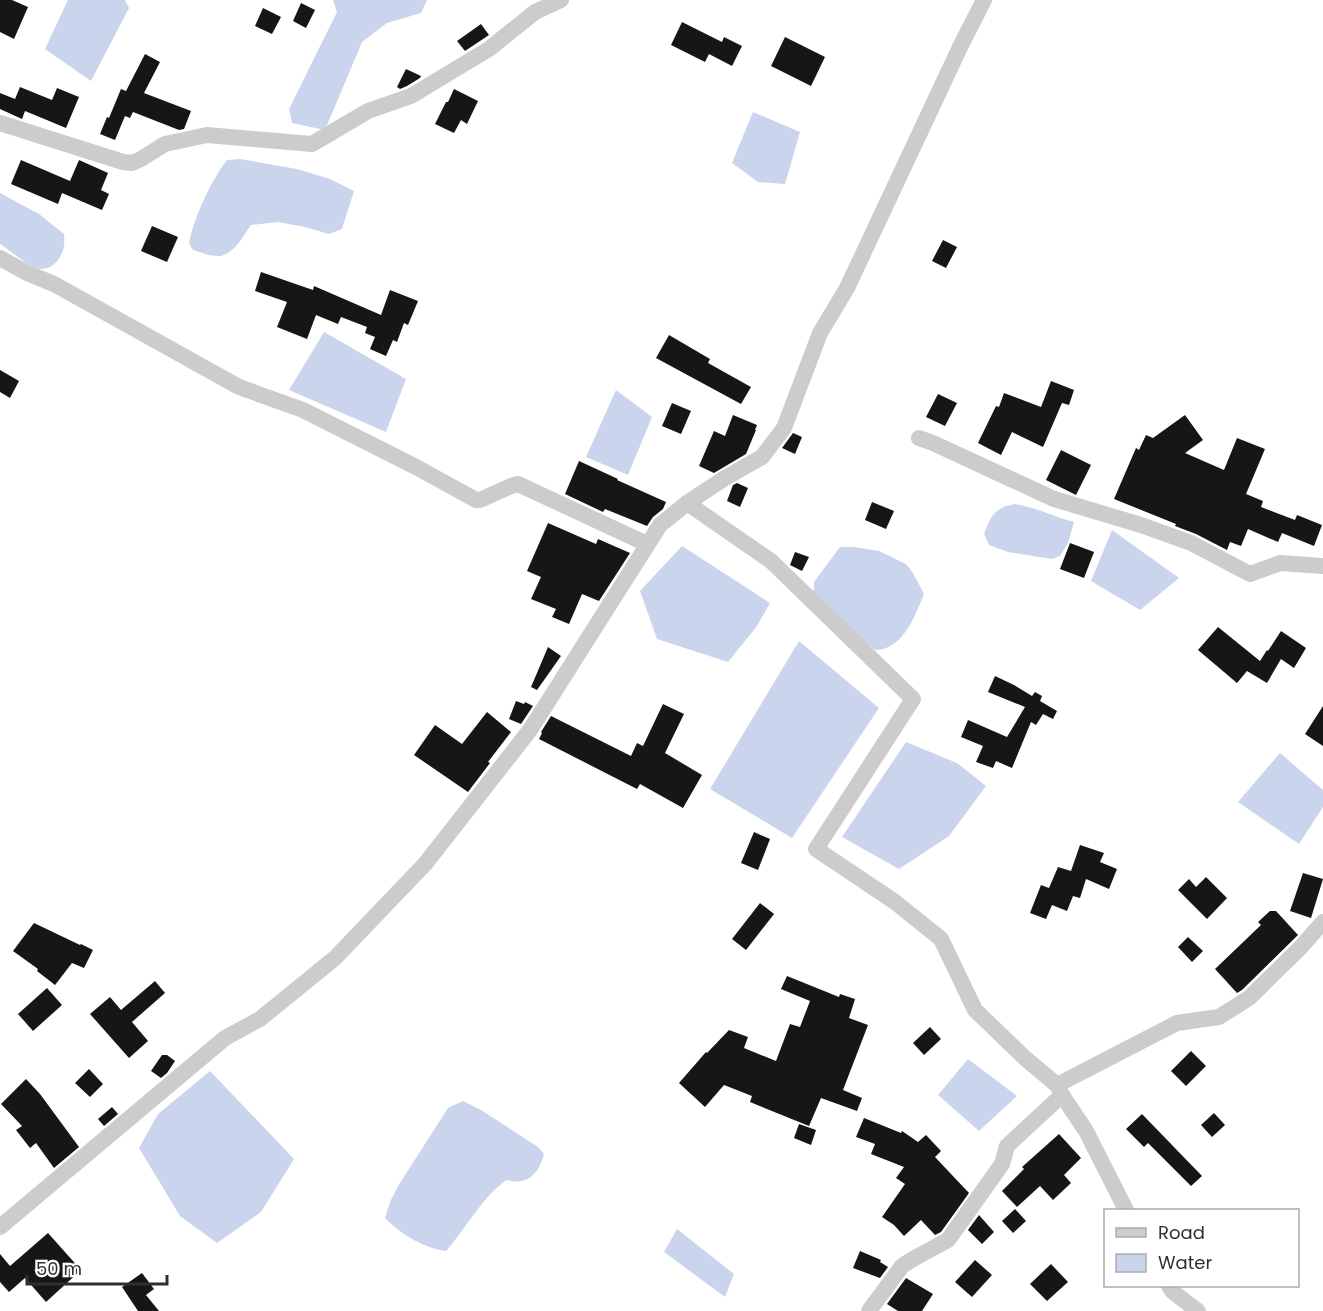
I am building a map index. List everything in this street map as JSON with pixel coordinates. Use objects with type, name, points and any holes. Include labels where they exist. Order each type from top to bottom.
[{"type":"street","points":[[0,123],[132,163],[165,144],[207,135],[312,144],[368,111],[411,96],[489,49],[535,12],[561,0]]},
{"type":"street","points":[[0,1227],[225,1038],[260,1019],[335,958],[424,864],[530,730],[660,525],[687,503],[762,457],[784,428],[820,333],[847,288],[984,0]]},
{"type":"street","points":[[0,258],[27,273],[54,284],[239,387],[303,410],[476,500],[518,484],[647,544]]},
{"type":"street","points":[[919,438],[933,442],[1054,499],[1141,525],[1191,543],[1250,574],[1280,563],[1323,566]]},
{"type":"street","points":[[687,503],[771,561],[913,699],[816,849],[895,902],[941,939],[975,1010],[1059,1090],[1086,1131],[1125,1209]]},
{"type":"street","points":[[869,1311],[903,1266],[913,1258],[948,1240],[1002,1164],[1007,1146],[1059,1090],[1177,1023],[1219,1017],[1249,998],[1323,922]]},
{"type":"street","points":[[1170,1287],[1198,1311]]},
{"type":"water","points":[[68,0],[125,0],[129,8],[91,81],[45,49]]},
{"type":"water","points":[[333,0],[427,0],[421,13],[387,23],[362,42],[325,130],[292,123],[289,109],[337,12]]},
{"type":"water","points":[[753,112],[800,132],[785,184],[758,182],[732,163]]},
{"type":"water","points":[[240,159],[297,169],[330,179],[354,191],[342,229],[329,234],[278,222],[251,225],[233,250],[228,253],[217,256],[193,250],[189,243],[191,233],[209,188],[227,160]]},
{"type":"water","points":[[0,193],[39,214],[64,234],[63,252],[53,265],[42,269],[33,267],[0,244]]},
{"type":"water","points":[[324,332],[406,379],[386,432],[289,390]]},
{"type":"water","points":[[616,390],[652,417],[628,475],[586,457]]},
{"type":"water","points":[[1014,504],[1074,522],[1068,543],[1060,556],[1052,559],[1008,552],[989,545],[984,534],[991,518],[1002,508]]},
{"type":"water","points":[[1112,530],[1179,578],[1140,610],[1091,581]]},
{"type":"water","points":[[682,546],[770,603],[757,626],[728,662],[657,639],[640,591]]},
{"type":"water","points":[[840,547],[879,551],[906,564],[924,594],[907,630],[893,644],[885,648],[875,650],[813,599],[814,582]]},
{"type":"water","points":[[799,641],[879,708],[792,838],[710,789]]},
{"type":"water","points":[[906,742],[957,763],[986,786],[949,836],[899,869],[842,837]]},
{"type":"water","points":[[1280,753],[1323,790],[1323,807],[1299,844],[1238,802]]},
{"type":"water","points":[[968,1059],[1017,1096],[979,1131],[938,1095]]},
{"type":"water","points":[[210,1071],[294,1159],[261,1212],[217,1243],[180,1216],[139,1148],[158,1114]]},
{"type":"water","points":[[463,1101],[538,1147],[544,1154],[539,1167],[532,1176],[521,1181],[507,1180],[490,1194],[446,1251],[429,1247],[413,1239],[385,1218],[398,1186],[448,1108]]},
{"type":"water","points":[[677,1229],[734,1274],[725,1297],[664,1252]]},
{"type":"building","points":[[0,0],[12,0],[28,7],[14,39],[0,32]]},
{"type":"building","points":[[301,3],[315,10],[306,28],[293,21]]},
{"type":"building","points":[[263,8],[281,17],[272,34],[255,26]]},
{"type":"building","points":[[682,22],[722,42],[724,37],[742,46],[732,66],[709,54],[705,62],[671,45]]},
{"type":"building","points":[[481,24],[489,35],[465,51],[457,41]]},
{"type":"building","points":[[785,37],[825,57],[811,86],[771,66]]},
{"type":"building","points":[[145,54],[160,62],[144,93],[191,111],[184,129],[179,130],[133,112],[130,118],[125,116],[115,140],[100,134],[121,89],[126,91]]},
{"type":"building","points":[[406,69],[421,76],[400,89],[397,87]]},
{"type":"building","points":[[20,87],[52,100],[57,88],[79,97],[66,128],[25,111],[22,119],[0,109],[0,93],[15,99]]},
{"type":"building","points":[[454,89],[478,101],[467,124],[461,120],[454,133],[435,124]]},
{"type":"building","points":[[21,160],[70,181],[79,160],[108,173],[101,190],[109,194],[102,210],[62,193],[58,204],[11,184]]},
{"type":"building","points":[[152,226],[178,237],[167,262],[141,251]]},
{"type":"building","points":[[943,240],[957,247],[946,268],[932,261]]},
{"type":"building","points":[[261,272],[313,290],[314,286],[381,315],[390,290],[418,301],[408,325],[404,323],[397,342],[393,340],[386,356],[370,349],[375,337],[365,333],[367,327],[341,317],[338,324],[316,315],[307,339],[277,327],[287,302],[255,291]]},
{"type":"building","points":[[669,335],[710,359],[708,363],[751,387],[741,404],[656,358]]},
{"type":"building","points":[[0,370],[19,381],[10,398],[0,392]]},
{"type":"building","points":[[1051,381],[1074,390],[1069,405],[1062,403],[1043,447],[1012,432],[1001,455],[978,443],[996,406],[999,407],[1004,393],[1041,407]]},
{"type":"building","points":[[938,394],[957,403],[945,426],[926,417]]},
{"type":"building","points":[[672,403],[691,411],[681,434],[662,426]]},
{"type":"building","points":[[733,415],[757,425],[746,454],[714,473],[699,466],[714,431],[725,436]]},
{"type":"building","points":[[1185,415],[1203,440],[1185,453],[1224,470],[1237,438],[1265,449],[1246,494],[1263,501],[1261,507],[1295,520],[1297,515],[1322,525],[1314,546],[1282,533],[1278,542],[1248,529],[1241,546],[1230,542],[1227,550],[1175,526],[1176,524],[1114,499],[1136,448],[1139,450],[1146,435],[1153,438]]},
{"type":"building","points":[[793,433],[802,437],[795,454],[782,448]]},
{"type":"building","points":[[1061,450],[1091,465],[1076,495],[1046,480]]},
{"type":"building","points":[[579,461],[666,502],[663,509],[647,526],[605,509],[603,512],[565,494]]},
{"type":"building","points":[[737,483],[748,488],[740,507],[727,501],[733,485]]},
{"type":"building","points":[[872,502],[894,511],[886,529],[865,520]]},
{"type":"building","points":[[548,523],[596,544],[598,539],[630,553],[599,601],[582,594],[569,624],[552,617],[556,609],[531,599],[541,577],[527,571]]},
{"type":"building","points":[[1070,543],[1094,552],[1084,578],[1060,569]]},
{"type":"building","points":[[795,552],[809,557],[802,571],[790,565]]},
{"type":"building","points":[[1218,627],[1260,661],[1281,631],[1306,648],[1294,668],[1281,659],[1267,683],[1247,671],[1237,683],[1198,650]]},
{"type":"building","points":[[548,647],[561,656],[537,690],[531,687]]},
{"type":"building","points":[[995,676],[1032,696],[1035,692],[1042,696],[1040,701],[1057,711],[1053,719],[1043,714],[1036,725],[1031,722],[1012,768],[996,761],[993,768],[976,762],[983,746],[961,737],[968,720],[1007,737],[1025,707],[988,692]]},
{"type":"building","points":[[516,701],[533,706],[521,724],[509,719]]},
{"type":"building","points":[[663,704],[684,714],[665,753],[702,775],[683,808],[640,784],[637,789],[539,739],[551,716],[631,756],[637,743],[643,746]]},
{"type":"building","points":[[1323,706],[1323,746],[1305,734]]},
{"type":"building","points":[[487,712],[511,732],[468,792],[414,755],[435,725],[462,744]]},
{"type":"building","points":[[754,832],[770,839],[758,870],[741,863]]},
{"type":"building","points":[[1080,845],[1104,853],[1100,862],[1117,869],[1109,889],[1086,879],[1080,898],[1073,896],[1067,911],[1052,905],[1046,919],[1030,913],[1041,885],[1049,888],[1058,867],[1071,871]]},
{"type":"building","points":[[1303,873],[1323,879],[1311,918],[1290,911]]},
{"type":"building","points":[[1206,877],[1227,898],[1207,919],[1178,890],[1189,879],[1196,887]]},
{"type":"building","points":[[760,903],[774,914],[746,950],[732,939]]},
{"type":"building","points":[[1270,911],[1276,911],[1298,935],[1237,993],[1215,969],[1261,925],[1258,922]]},
{"type":"building","points":[[34,923],[93,950],[84,968],[72,963],[55,985],[13,951]]},
{"type":"building","points":[[1188,937],[1203,951],[1192,962],[1178,947]]},
{"type":"building","points":[[787,976],[839,997],[840,994],[855,999],[849,1018],[868,1025],[843,1090],[862,1098],[857,1111],[821,1098],[809,1126],[750,1102],[752,1096],[724,1085],[705,1107],[679,1083],[729,1030],[748,1037],[744,1048],[776,1061],[790,1024],[800,1027],[810,1001],[781,989]]},
{"type":"building","points":[[155,981],[165,993],[132,1022],[148,1041],[129,1058],[90,1014],[110,997],[121,1010]]},
{"type":"building","points":[[47,988],[62,1005],[33,1031],[18,1014]]},
{"type":"building","points":[[930,1027],[941,1039],[924,1055],[913,1043]]},
{"type":"building","points":[[1191,1051],[1206,1066],[1186,1086],[1171,1071]]},
{"type":"building","points":[[162,1055],[167,1055],[175,1061],[161,1078],[151,1071]]},
{"type":"building","points":[[89,1069],[103,1084],[90,1097],[75,1083]]},
{"type":"building","points":[[26,1079],[40,1094],[79,1147],[54,1168],[36,1143],[30,1148],[16,1130],[22,1126],[1,1104]]},
{"type":"building","points":[[112,1107],[118,1114],[104,1126],[98,1119]]},
{"type":"building","points":[[1214,1113],[1225,1125],[1212,1137],[1201,1125]]},
{"type":"building","points":[[1142,1114],[1202,1176],[1191,1186],[1148,1143],[1144,1147],[1126,1129]]},
{"type":"building","points":[[864,1118],[901,1133],[902,1131],[918,1142],[926,1135],[941,1151],[935,1157],[969,1193],[941,1232],[935,1235],[921,1220],[904,1236],[882,1217],[905,1184],[896,1178],[904,1167],[871,1154],[875,1144],[856,1137]]},
{"type":"building","points":[[799,1124],[816,1130],[811,1145],[794,1138]]},
{"type":"building","points":[[1059,1134],[1081,1158],[1064,1175],[1071,1183],[1053,1200],[1040,1186],[1017,1207],[1002,1191],[1024,1169],[1022,1167]]},
{"type":"building","points":[[1015,1209],[1026,1221],[1013,1233],[1002,1221]]},
{"type":"building","points":[[979,1215],[994,1232],[982,1244],[968,1230]]},
{"type":"building","points":[[48,1233],[81,1270],[46,1302],[25,1278],[9,1292],[0,1282],[0,1254],[10,1266]]},
{"type":"building","points":[[860,1251],[881,1260],[880,1262],[888,1267],[880,1278],[853,1268]]},
{"type":"building","points":[[975,1260],[992,1275],[972,1297],[955,1282]]},
{"type":"building","points":[[1051,1264],[1068,1282],[1047,1301],[1030,1284]]},
{"type":"building","points":[[142,1273],[154,1289],[146,1295],[159,1311],[138,1311],[122,1287]]},
{"type":"building","points":[[906,1278],[933,1294],[922,1311],[898,1311],[887,1304]]}]
